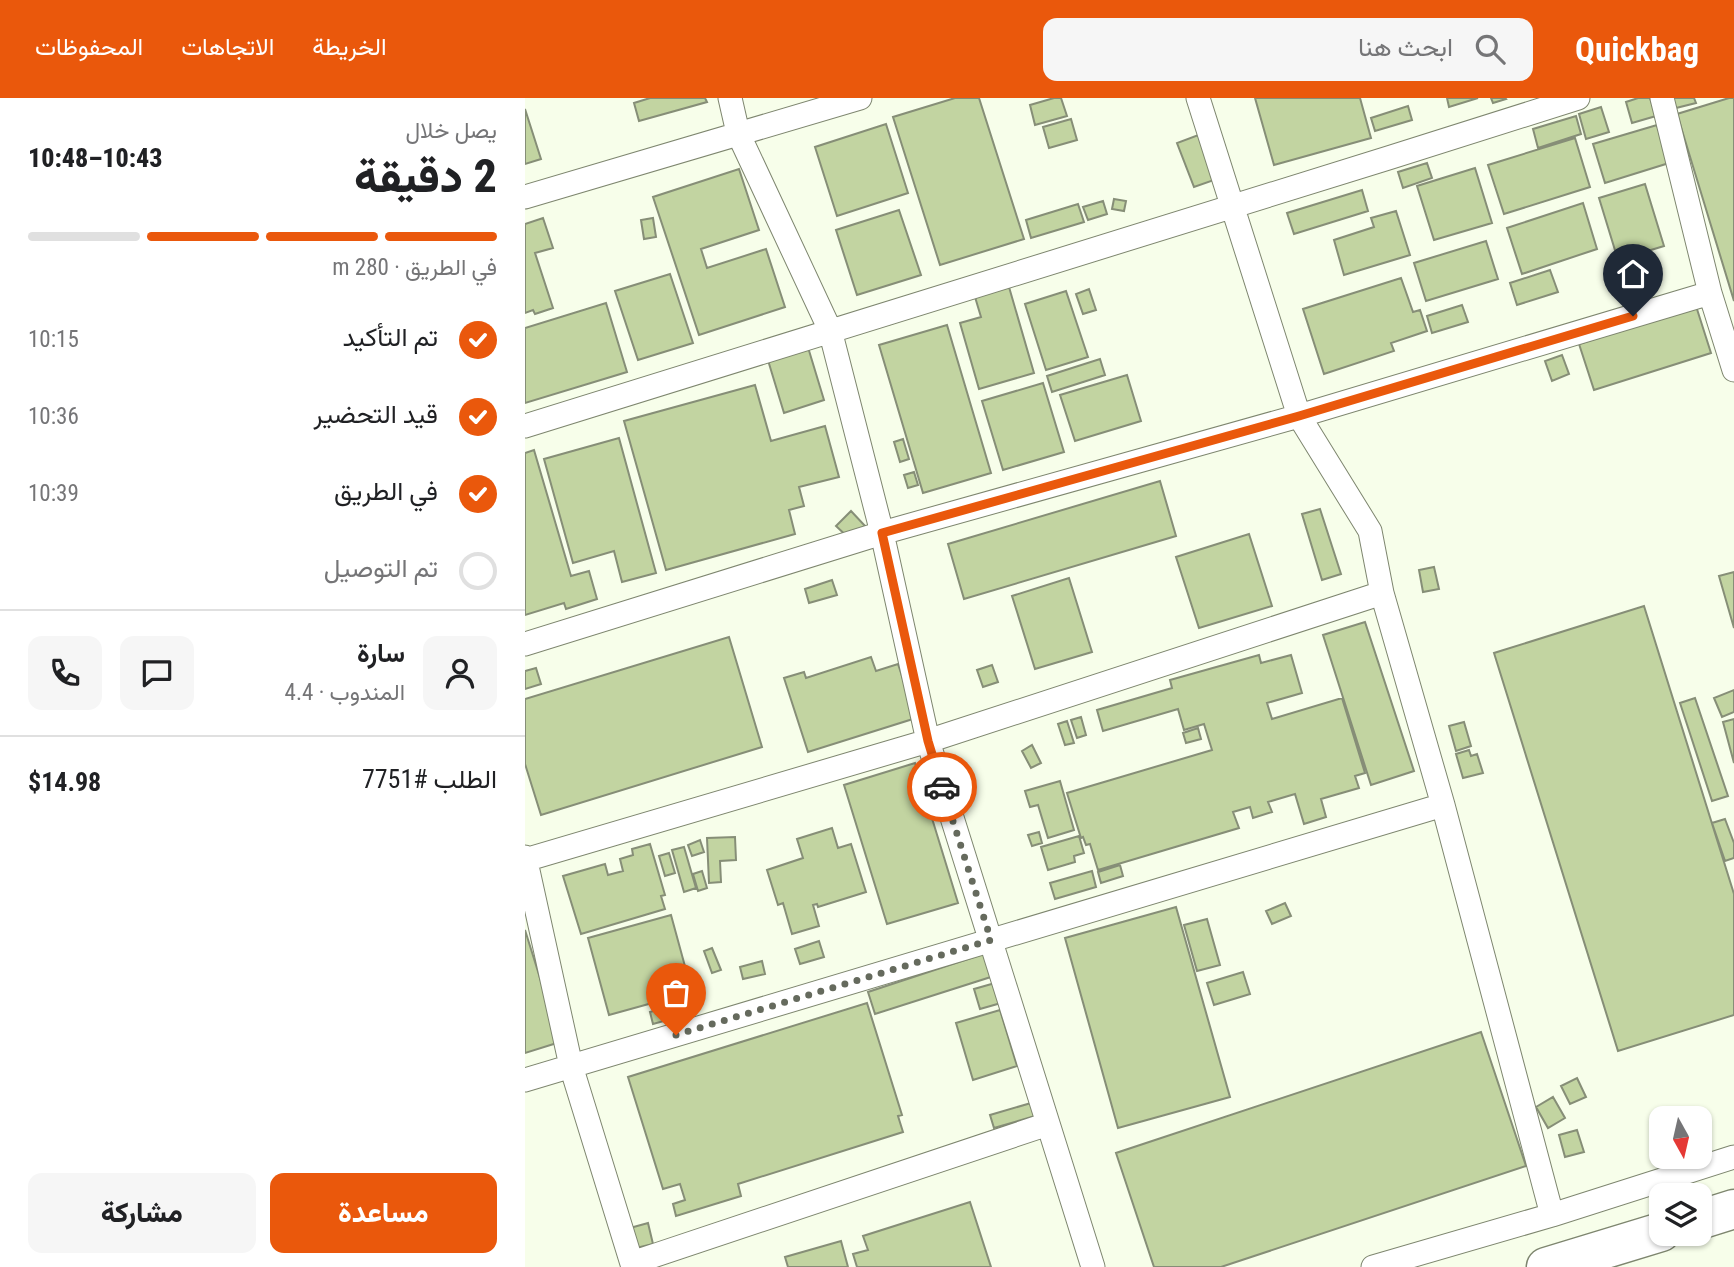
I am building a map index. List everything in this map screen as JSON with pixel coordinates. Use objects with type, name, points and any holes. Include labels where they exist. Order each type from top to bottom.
[{"type":"highway","points":[[1712,1216],[1734,1209]]},
{"type":"highway","points":[[1546,1267],[1649,1236]]},
{"type":"street","points":[[730,98],[738,134],[830,330],[882,533],[928,741],[1093,1267]]},
{"type":"street","points":[[525,197],[860,98]]},
{"type":"street","points":[[1198,98],[1299,416],[1370,531],[1382,593],[1443,805],[1552,1215]]},
{"type":"street","points":[[525,425],[1233,208],[1578,98]]},
{"type":"street","points":[[1662,98],[1710,293],[1734,370]]},
{"type":"street","points":[[525,645],[882,533],[1299,416],[1710,293]]},
{"type":"street","points":[[1048,1124],[632,1265],[571,1066],[525,859],[928,741],[1382,593]]},
{"type":"street","points":[[525,1080],[1443,805]]},
{"type":"street","points":[[1373,1267],[1552,1215],[1734,1157]]},
{"type":"building","points":[[650,98],[705,98],[707,102],[639,121],[634,103]]},
{"type":"building","points":[[955,98],[979,98],[1024,239],[940,265],[893,117]]},
{"type":"building","points":[[1061,98],[1067,116],[1035,125],[1030,105]]},
{"type":"building","points":[[1255,98],[1360,98],[1371,138],[1274,165]]},
{"type":"building","points":[[1447,98],[1478,98],[1449,107]]},
{"type":"building","points":[[1491,98],[1505,98],[1506,99],[1493,103]]},
{"type":"building","points":[[1650,98],[1656,116],[1632,123],[1626,102]]},
{"type":"building","points":[[1665,98],[1694,98],[1696,103],[1668,110]]},
{"type":"building","points":[[1734,98],[1734,301],[1677,114]]},
{"type":"building","points":[[1408,106],[1412,120],[1375,131],[1371,118]]},
{"type":"building","points":[[1601,107],[1609,132],[1586,139],[1579,114]]},
{"type":"building","points":[[525,109],[541,159],[525,164]]},
{"type":"building","points":[[1576,116],[1581,134],[1538,148],[1533,129]]},
{"type":"building","points":[[1071,119],[1077,140],[1049,148],[1043,127]]},
{"type":"building","points":[[886,124],[908,193],[837,216],[815,147]]},
{"type":"building","points":[[1657,125],[1669,163],[1605,183],[1593,144]]},
{"type":"building","points":[[1201,134],[1217,179],[1194,187],[1177,143]]},
{"type":"building","points":[[1575,138],[1590,187],[1504,214],[1488,165]]},
{"type":"building","points":[[1427,163],[1432,178],[1403,188],[1398,172]]},
{"type":"building","points":[[1475,168],[1492,223],[1434,240],[1417,186]]},
{"type":"building","points":[[739,169],[759,230],[701,249],[707,268],[766,249],[785,307],[699,335],[653,197]]},
{"type":"building","points":[[1645,184],[1664,246],[1618,260],[1599,198]]},
{"type":"building","points":[[1362,190],[1368,211],[1294,234],[1287,213]]},
{"type":"building","points":[[1114,199],[1126,201],[1124,211],[1112,209]]},
{"type":"building","points":[[1103,201],[1107,214],[1088,220],[1083,207]]},
{"type":"building","points":[[1583,203],[1597,249],[1522,274],[1507,228]]},
{"type":"building","points":[[1078,204],[1084,222],[1031,238],[1026,220]]},
{"type":"building","points":[[899,210],[921,275],[857,295],[836,230]]},
{"type":"building","points":[[1396,211],[1410,255],[1344,275],[1334,240],[1374,227],[1371,218]]},
{"type":"building","points":[[543,218],[553,248],[535,253],[553,308],[535,314],[533,310],[525,313],[525,224]]},
{"type":"building","points":[[653,218],[656,237],[644,239],[641,220]]},
{"type":"building","points":[[1486,241],[1498,279],[1426,301],[1414,263]]},
{"type":"building","points":[[1550,270],[1558,292],[1517,305],[1510,283]]},
{"type":"building","points":[[670,274],[693,343],[638,360],[615,291]]},
{"type":"building","points":[[1401,278],[1413,312],[1420,310],[1427,331],[1391,343],[1394,351],[1324,374],[1303,309]]},
{"type":"building","points":[[1009,287],[1034,373],[979,389],[960,323],[981,317],[975,297]]},
{"type":"building","points":[[1089,289],[1096,310],[1083,314],[1076,294]]},
{"type":"building","points":[[1066,291],[1088,357],[1046,370],[1025,304]]},
{"type":"building","points":[[606,303],[627,372],[525,403],[525,328]]},
{"type":"building","points":[[1462,305],[1468,322],[1432,333],[1427,316]]},
{"type":"building","points":[[1696,306],[1711,353],[1594,390],[1579,344]]},
{"type":"building","points":[[947,325],[991,473],[923,493],[879,345]]},
{"type":"building","points":[[807,344],[824,400],[784,413],[767,357]]},
{"type":"building","points":[[1562,355],[1569,374],[1552,381],[1545,361]]},
{"type":"building","points":[[1100,359],[1105,375],[1052,392],[1047,376]]},
{"type":"building","points":[[1127,375],[1141,421],[1075,441],[1060,395]]},
{"type":"building","points":[[1043,383],[1064,452],[1003,470],[982,401]]},
{"type":"building","points":[[755,385],[771,441],[825,426],[839,477],[799,487],[804,506],[789,510],[795,534],[666,570],[624,421]]},
{"type":"building","points":[[619,438],[656,573],[622,582],[614,551],[573,563],[544,459]]},
{"type":"building","points":[[903,439],[909,459],[900,462],[894,442]]},
{"type":"building","points":[[534,450],[571,576],[589,571],[597,599],[566,609],[564,603],[525,615],[525,453]]},
{"type":"building","points":[[914,472],[918,485],[908,488],[904,475]]},
{"type":"building","points":[[1160,481],[1176,536],[964,599],[948,544]]},
{"type":"building","points":[[1320,509],[1341,574],[1322,580],[1302,514]]},
{"type":"building","points":[[851,511],[866,527],[852,541],[836,526]]},
{"type":"building","points":[[1249,534],[1272,606],[1199,628],[1176,557]]},
{"type":"building","points":[[1434,567],[1439,589],[1423,592],[1419,570]]},
{"type":"building","points":[[1734,572],[1734,628],[1719,576]]},
{"type":"building","points":[[1069,578],[1092,652],[1035,669],[1012,596]]},
{"type":"building","points":[[832,580],[837,595],[809,603],[805,589]]},
{"type":"building","points":[[1644,606],[1734,894],[1734,1015],[1618,1051],[1494,653]]},
{"type":"building","points":[[1365,622],[1414,771],[1371,785],[1323,635]]},
{"type":"building","points":[[729,637],[762,747],[541,815],[525,764],[525,699]]},
{"type":"building","points":[[1259,655],[1261,663],[1291,655],[1302,693],[1267,703],[1272,719],[1342,698],[1365,773],[1355,776],[1359,788],[1321,799],[1326,817],[1304,824],[1295,794],[1268,802],[1272,812],[1253,818],[1250,807],[1233,812],[1239,828],[1098,870],[1090,844],[1086,845],[1083,837],[1081,838],[1067,793],[1212,750],[1204,724],[1184,730],[1178,709],[1103,731],[1097,710],[1172,688],[1170,680]]},
{"type":"building","points":[[871,657],[876,671],[898,664],[916,718],[808,752],[784,678],[804,672],[806,678]]},
{"type":"building","points":[[992,665],[998,682],[983,687],[977,670]]},
{"type":"building","points":[[536,668],[541,684],[525,689],[525,671]]},
{"type":"building","points":[[1734,690],[1734,712],[1722,717],[1714,698]]},
{"type":"building","points":[[1695,698],[1728,796],[1712,801],[1680,703]]},
{"type":"building","points":[[1081,717],[1086,735],[1077,738],[1071,720]]},
{"type":"building","points":[[1734,719],[1734,763],[1723,722]]},
{"type":"building","points":[[1067,721],[1074,743],[1065,745],[1058,724]]},
{"type":"building","points":[[1464,722],[1471,746],[1456,751],[1449,726]]},
{"type":"building","points":[[1198,728],[1201,739],[1186,743],[1183,733]]},
{"type":"building","points":[[1032,745],[1041,763],[1031,768],[1022,751]]},
{"type":"building","points":[[1469,750],[1471,756],[1477,754],[1483,773],[1463,778],[1456,754]]},
{"type":"building","points":[[915,763],[958,903],[887,924],[844,785]]},
{"type":"building","points":[[1060,781],[1074,830],[1048,838],[1038,805],[1030,807],[1025,791]]},
{"type":"building","points":[[1725,819],[1734,843],[1734,858],[1725,861],[1712,823]]},
{"type":"building","points":[[832,828],[838,848],[851,844],[866,892],[818,907],[817,904],[813,905],[819,926],[792,934],[783,903],[778,905],[767,870],[803,858],[797,839]]},
{"type":"building","points":[[1039,832],[1042,843],[1032,846],[1028,835]]},
{"type":"building","points":[[1079,836],[1084,853],[1074,856],[1075,862],[1048,870],[1041,847]]},
{"type":"building","points":[[735,837],[736,860],[720,861],[721,882],[709,883],[707,838]]},
{"type":"building","points":[[700,840],[704,852],[692,856],[688,845]]},
{"type":"building","points":[[650,844],[665,895],[661,896],[665,909],[581,934],[563,876],[605,864],[608,875],[623,871],[620,859],[633,855],[632,849]]},
{"type":"building","points":[[684,847],[696,888],[684,892],[672,850]]},
{"type":"building","points":[[669,853],[675,873],[665,876],[659,856]]},
{"type":"building","points":[[1120,865],[1123,876],[1101,883],[1098,872]]},
{"type":"building","points":[[702,871],[707,888],[698,891],[693,874]]},
{"type":"building","points":[[1092,871],[1096,887],[1055,899],[1050,883]]},
{"type":"building","points":[[1285,903],[1291,916],[1272,924],[1266,911]]},
{"type":"building","points":[[1176,907],[1230,1097],[1118,1128],[1065,938]]},
{"type":"building","points":[[671,915],[692,992],[609,1015],[588,938]]},
{"type":"building","points":[[1207,919],[1220,965],[1197,971],[1184,925]]},
{"type":"building","points":[[525,930],[560,1042],[525,1053]]},
{"type":"building","points":[[819,941],[824,957],[800,964],[795,949]]},
{"type":"building","points":[[712,948],[721,970],[712,973],[704,951]]},
{"type":"building","points":[[989,952],[997,975],[875,1014],[868,992]]},
{"type":"building","points":[[762,961],[765,974],[743,979],[740,967]]},
{"type":"building","points":[[1243,972],[1250,994],[1214,1005],[1207,983]]},
{"type":"building","points":[[995,983],[1001,1003],[980,1009],[974,989]]},
{"type":"building","points":[[692,1000],[696,1012],[653,1024],[650,1012]]},
{"type":"building","points":[[867,1003],[902,1115],[898,1116],[903,1132],[738,1184],[741,1196],[676,1216],[673,1204],[685,1200],[680,1184],[663,1189],[628,1077]]},
{"type":"building","points":[[1000,1010],[1017,1066],[973,1080],[956,1023]]},
{"type":"building","points":[[1481,1032],[1526,1166],[1221,1267],[1154,1267],[1116,1153]]},
{"type":"building","points":[[1577,1078],[1586,1097],[1570,1104],[1561,1086]]},
{"type":"building","points":[[1553,1097],[1565,1118],[1548,1128],[1536,1107]]},
{"type":"building","points":[[1031,1103],[1035,1116],[994,1128],[990,1115]]},
{"type":"building","points":[[1577,1130],[1584,1152],[1565,1157],[1559,1135]]},
{"type":"building","points":[[970,1202],[991,1267],[857,1267],[853,1254],[868,1250],[863,1236]]},
{"type":"building","points":[[648,1223],[653,1244],[636,1248],[630,1228]]},
{"type":"building","points":[[841,1241],[848,1267],[788,1267],[785,1257]]},
{"type":"way so far","points":[[676,1035],[991,940],[942,787]]},
{"type":"route","points":[[942,787],[928,741],[882,533],[1299,416],[1633,316]]}]
